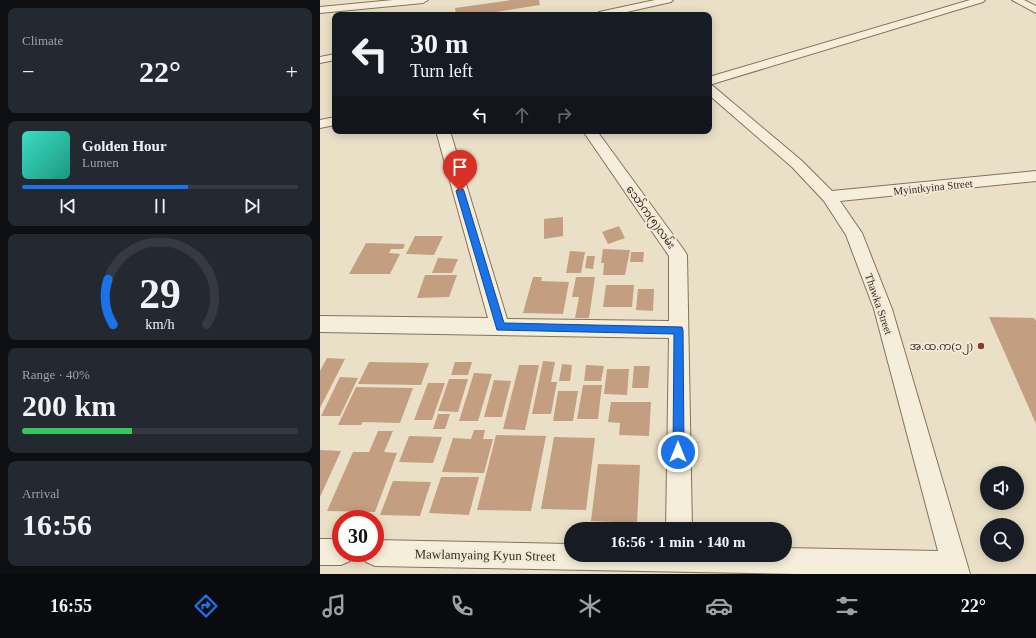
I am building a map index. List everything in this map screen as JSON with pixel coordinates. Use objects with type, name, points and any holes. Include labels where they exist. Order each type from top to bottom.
[{"type":"street","points":[[320,10],[423,0]]},
{"type":"street","points":[[425,10],[427,0]]},
{"type":"street","points":[[628,12],[668,0]]},
{"type":"street","points":[[712,80],[980,0]]},
{"type":"street","points":[[1017,0],[1036,10]]},
{"type":"street","points":[[320,60],[332,58]]},
{"type":"street","name":"Thawka Street","points":[[712,92],[797,164],[829,197],[854,233],[883,309],[956,569]]},
{"type":"street","points":[[320,124],[332,122]]},
{"type":"street","points":[[444,134],[500,327]]},
{"type":"street","name":"သော်က(၅)လမ်း","points":[[592,134],[678,255],[679,522]]},
{"type":"street","name":"Myintkyina Street","points":[[829,197],[1036,176]]},
{"type":"street","points":[[320,324],[678,330]]},
{"type":"street","points":[[320,552],[332,552]]},
{"type":"street","name":"Mawlamyaing Kyun Street","points":[[384,553],[564,555]]},
{"type":"street","name":"Mawlamyaing Kyun Street","points":[[792,562],[956,569]]},
{"type":"building","points":[[511,0],[539,0],[540,5],[496,12],[456,12],[455,8]]},
{"type":"building","points":[[563,217],[563,236],[544,239],[544,219]]},
{"type":"building","points":[[619,226],[625,238],[608,244],[602,232]]},
{"type":"building","points":[[415,236],[443,236],[434,255],[406,254]]},
{"type":"building","points":[[366,243],[405,244],[403,249],[391,249],[389,253],[400,254],[390,274],[349,274]]},
{"type":"building","points":[[603,249],[630,250],[625,275],[603,275],[604,263],[601,263]]},
{"type":"building","points":[[570,251],[585,252],[581,273],[566,273]]},
{"type":"building","points":[[631,252],[644,252],[643,262],[630,262]]},
{"type":"building","points":[[587,256],[595,256],[593,269],[585,268]]},
{"type":"building","points":[[438,258],[458,259],[452,273],[432,273]]},
{"type":"building","points":[[425,275],[457,275],[449,297],[417,298]]},
{"type":"building","points":[[533,277],[542,277],[541,281],[569,282],[563,314],[523,313]]},
{"type":"building","points":[[576,277],[595,277],[589,318],[575,318],[579,297],[572,297]]},
{"type":"building","points":[[606,285],[634,285],[632,307],[603,307]]},
{"type":"building","points":[[638,289],[654,289],[653,311],[636,310]]},
{"type":"building","points":[[989,317],[1034,318],[1036,321],[1036,424]]},
{"type":"building","points":[[327,358],[345,359],[320,408],[320,371]]},
{"type":"building","points":[[543,361],[555,362],[551,382],[557,382],[551,414],[532,414]]},
{"type":"building","points":[[369,362],[429,363],[421,385],[358,384]]},
{"type":"building","points":[[455,362],[472,362],[468,375],[451,375]]},
{"type":"building","points":[[562,364],[572,365],[570,381],[559,381]]},
{"type":"building","points":[[519,365],[539,365],[525,430],[503,429]]},
{"type":"building","points":[[586,365],[604,366],[601,381],[584,381]]},
{"type":"building","points":[[634,366],[650,366],[648,388],[632,388]]},
{"type":"building","points":[[607,369],[629,369],[627,395],[604,394]]},
{"type":"building","points":[[474,373],[492,374],[478,421],[459,421]]},
{"type":"building","points":[[340,377],[358,378],[340,416],[321,416]]},
{"type":"building","points":[[449,379],[468,379],[458,412],[438,411]]},
{"type":"building","points":[[494,380],[511,381],[502,417],[484,417]]},
{"type":"building","points":[[428,383],[445,383],[432,420],[414,420]]},
{"type":"building","points":[[583,385],[602,385],[598,419],[577,419]]},
{"type":"building","points":[[356,387],[413,388],[400,423],[363,422],[361,425],[338,425]]},
{"type":"building","points":[[558,391],[578,391],[573,421],[553,421]]},
{"type":"building","points":[[611,402],[651,402],[649,436],[619,435],[620,423],[608,422]]},
{"type":"building","points":[[438,414],[450,414],[445,429],[433,429]]},
{"type":"building","points":[[474,430],[485,430],[483,439],[493,439],[484,473],[442,472],[453,438],[471,439]]},
{"type":"building","points":[[378,431],[393,431],[384,452],[397,453],[376,510],[327,511],[353,452],[369,452]]},
{"type":"building","points":[[496,435],[546,436],[531,511],[477,510]]},
{"type":"building","points":[[409,436],[442,437],[433,463],[399,462]]},
{"type":"building","points":[[554,437],[595,438],[586,510],[541,509]]},
{"type":"building","points":[[320,450],[341,451],[320,497]]},
{"type":"building","points":[[598,464],[640,465],[637,522],[591,521]]},
{"type":"building","points":[[441,477],[479,477],[469,515],[429,513]]},
{"type":"building","points":[[393,481],[431,482],[420,516],[384,515],[384,510],[382,510]]},
{"type":"place","name":"အ.ထ.က(၁၂)","points":[[981,346]]},
{"type":"route","points":[[460,191],[500,327],[678,330],[678,452]]}]
